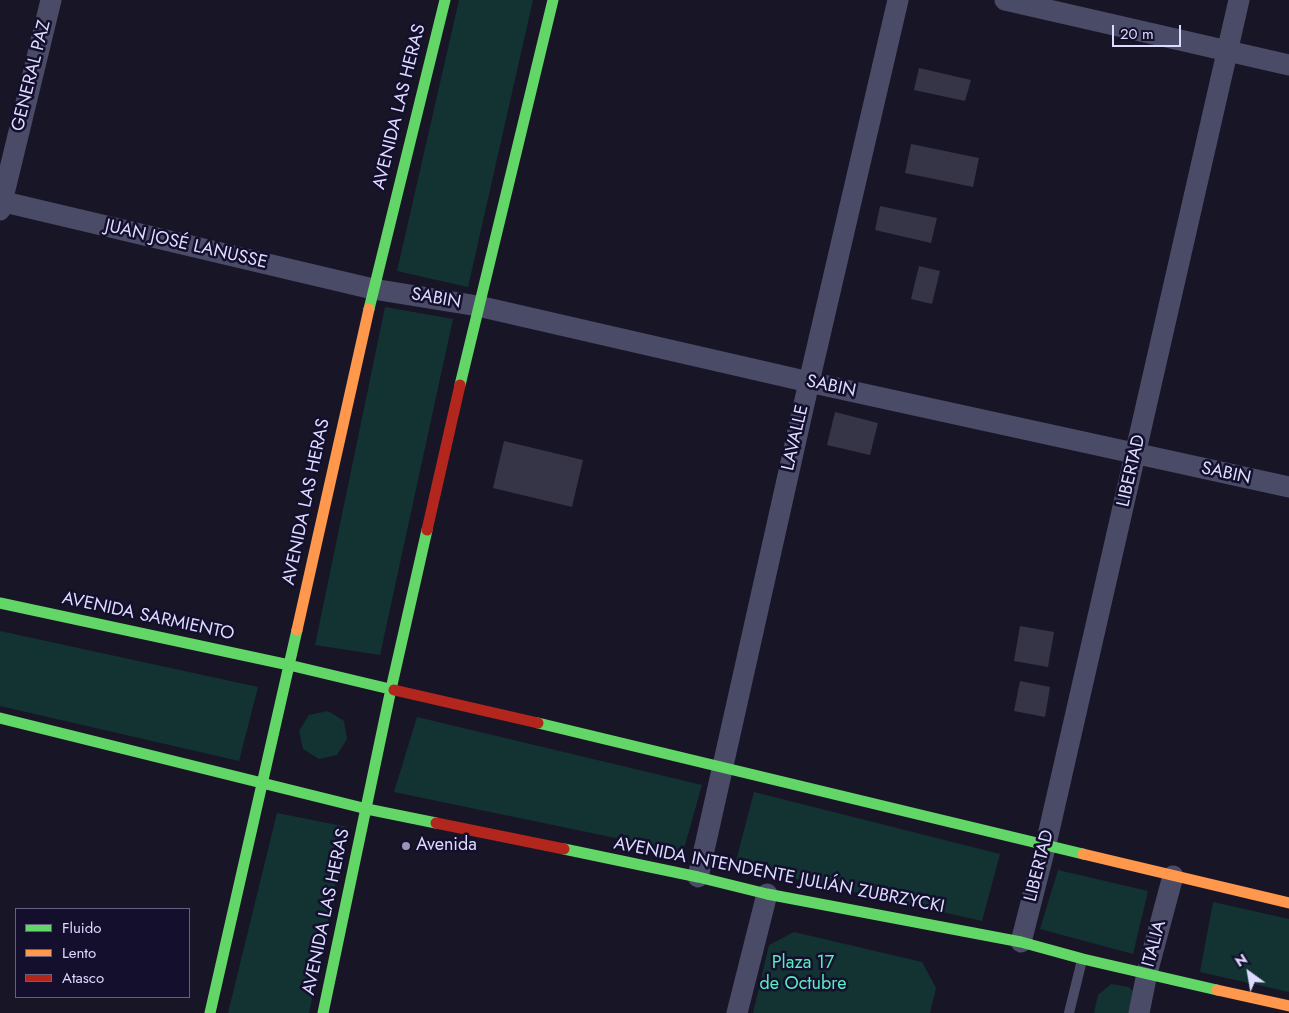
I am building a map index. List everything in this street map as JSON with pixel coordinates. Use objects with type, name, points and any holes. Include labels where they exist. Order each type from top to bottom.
[{"type":"main road","name":"AVENIDA LAS HERAS","points":[[210,1013],[372,288],[445,0]]},
{"type":"main road","name":"AVENIDA LAS HERAS","points":[[324,1013],[391,689],[478,306],[553,0]]},
{"type":"main road","name":"AVENIDA SARMIENTO","points":[[0,603],[289,665]]},
{"type":"main road","points":[[289,665],[1289,903]]},
{"type":"main road","points":[[0,718],[262,782]]},
{"type":"main road","name":"AVENIDA INTENDENTE JULIÁN ZUBRZYCKI","points":[[262,782],[367,809],[698,877],[767,894],[1020,942],[1083,959],[1289,1006]]},
{"type":"street","name":"GENERAL PAZ","points":[[1,204],[51,0]]},
{"type":"street","name":"LAVALLE","points":[[698,877],[809,382],[898,0]]},
{"type":"street","points":[[1005,0],[1289,65]]},
{"type":"street","name":"LIBERTAD","points":[[1020,942],[1046,844],[1239,0]]},
{"type":"street","name":"JUAN JOSÉ LANUSSE","points":[[1,204],[372,288]]},
{"type":"street","name":"SABIN","points":[[372,288],[478,306],[809,382],[1289,487]]},
{"type":"street","name":"ITALIA","points":[[1139,1013],[1147,973],[1173,876]]},
{"type":"street","points":[[737,1013],[767,894]]},
{"type":"lane","points":[[1069,1013],[1083,959]]},
{"type":"green space","points":[[459,0],[533,0],[468,287],[397,271]]},
{"type":"green space","points":[[385,307],[453,319],[380,655],[315,645]]},
{"type":"green space","points":[[0,631],[258,687],[239,761],[0,706]]},
{"type":"green space","points":[[328,711],[344,721],[347,739],[337,755],[319,759],[303,749],[299,731],[309,715]]},
{"type":"green space","points":[[417,717],[702,785],[683,852],[394,792]]},
{"type":"green space","points":[[754,792],[1000,854],[982,921],[735,865]]},
{"type":"green space","points":[[277,813],[347,827],[309,1013],[228,1013]]},
{"type":"green space","points":[[1058,870],[1148,891],[1133,954],[1040,929]]},
{"type":"green space","points":[[1213,902],[1289,919],[1289,992],[1200,972]]},
{"type":"green space","name":"Plaza 17 de Octubre","points":[[794,932],[922,962],[936,988],[930,1013],[753,1013],[769,945]]},
{"type":"green space","points":[[1111,984],[1129,987],[1142,1001],[1139,1013],[1094,1013],[1098,995]]},
{"type":"building","points":[[919,68],[971,80],[965,101],[914,90]]},
{"type":"building","points":[[911,144],[979,158],[973,187],[905,173]]},
{"type":"building","points":[[880,206],[937,218],[931,243],[875,230]]},
{"type":"building","points":[[919,266],[940,271],[932,304],[911,299]]},
{"type":"building","points":[[835,412],[878,423],[870,455],[827,445]]},
{"type":"building","points":[[504,441],[583,460],[572,507],[493,488]]},
{"type":"building","points":[[1020,626],[1054,632],[1048,667],[1014,661]]},
{"type":"building","points":[[1020,681],[1050,687],[1045,717],[1014,711]]},
{"type":"traffic: fast","points":[[369,309],[445,0]]},
{"type":"traffic: fast","points":[[460,385],[553,0]]},
{"type":"traffic: fast","points":[[323,1013],[391,689],[427,530]]},
{"type":"traffic: fast","points":[[0,603],[289,665],[394,690]]},
{"type":"traffic: fast","points":[[210,1013],[297,630]]},
{"type":"traffic: fast","points":[[0,718],[367,809],[436,823]]},
{"type":"traffic: fast","points":[[538,723],[1083,854]]},
{"type":"traffic: fast","points":[[564,849],[698,877],[767,894],[1021,942],[1083,959],[1217,990]]},
{"type":"traffic: slow","points":[[297,630],[369,309]]},
{"type":"traffic: slow","points":[[1083,854],[1289,903]]},
{"type":"traffic: slow","points":[[1217,990],[1289,1006]]},
{"type":"traffic: jam","points":[[427,530],[460,385]]},
{"type":"traffic: jam","points":[[394,690],[538,723]]},
{"type":"traffic: jam","points":[[436,823],[564,849]]},
{"type":"place","name":"Avenida","points":[[406,846]]}]
